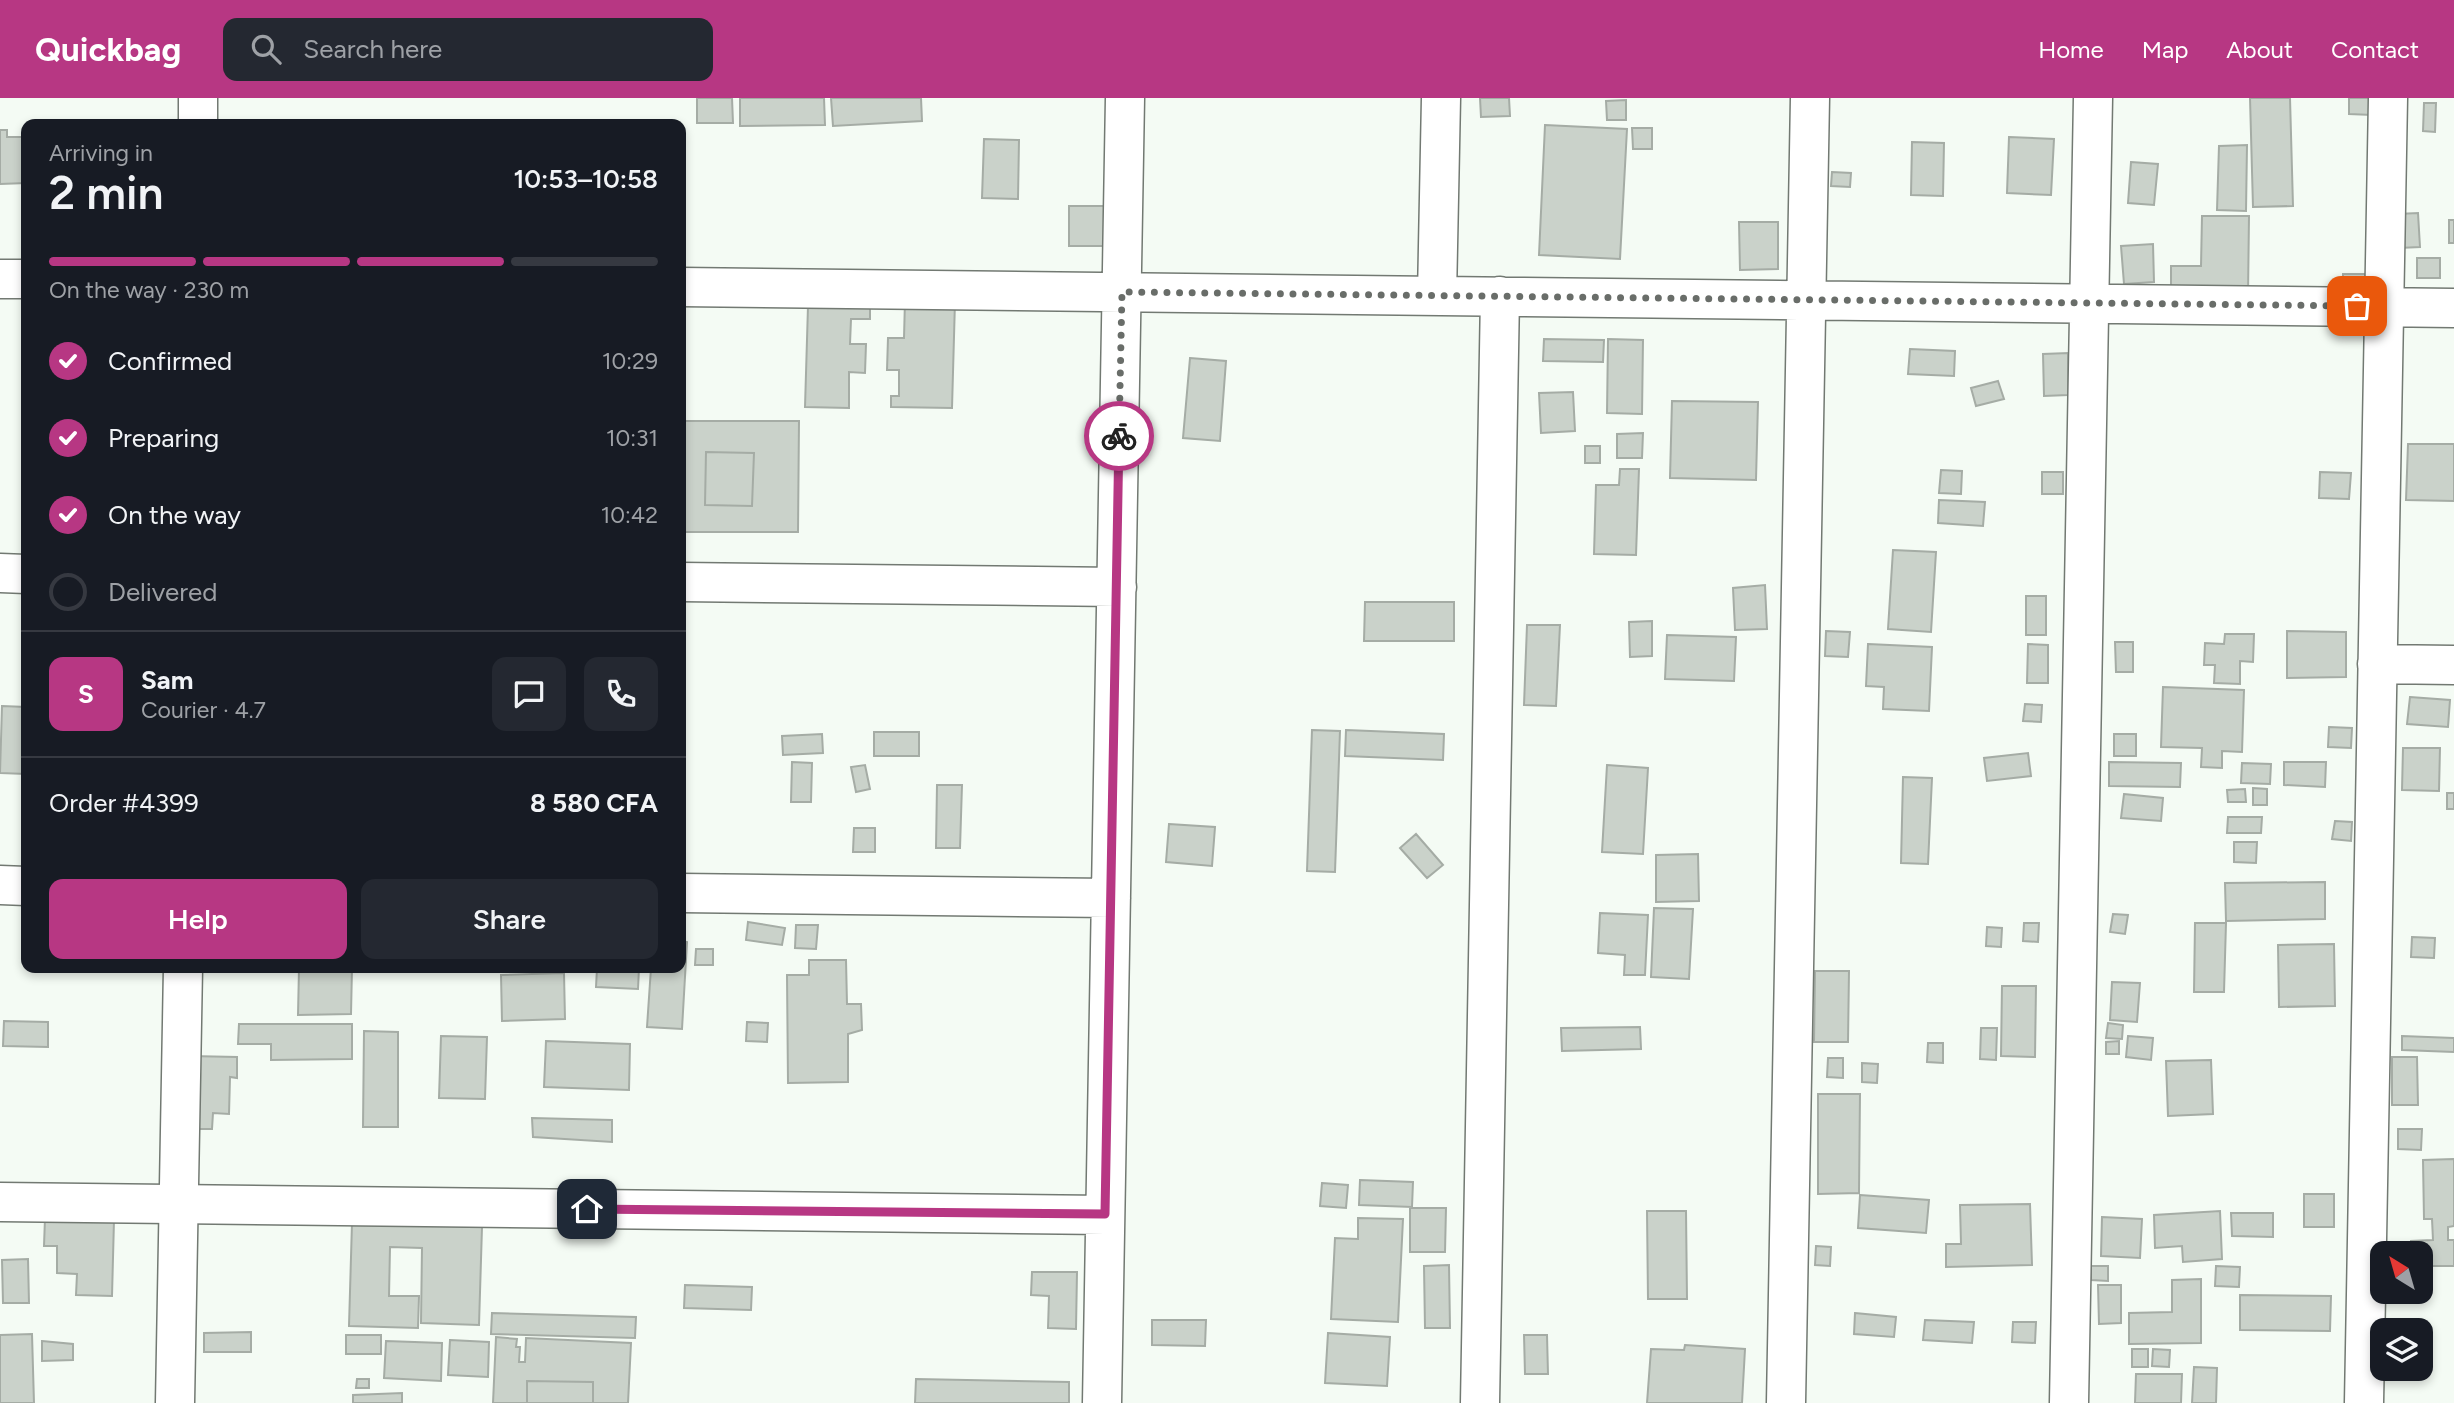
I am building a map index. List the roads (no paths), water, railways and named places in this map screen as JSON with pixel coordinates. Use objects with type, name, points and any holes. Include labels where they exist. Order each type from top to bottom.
[{"type":"street","points":[[198,98],[198,119]]},
{"type":"street","points":[[1102,1403],[1125,98]]},
{"type":"street","points":[[1437,296],[1441,98]]},
{"type":"street","points":[[1786,1403],[1810,98]]},
{"type":"street","points":[[2069,1403],[2093,98]]},
{"type":"street","points":[[2364,1403],[2388,98]]},
{"type":"street","points":[[0,279],[21,279]]},
{"type":"street","points":[[686,287],[2454,307]]},
{"type":"street","points":[[1480,1403],[1500,296]]},
{"type":"street","points":[[0,573],[21,574]]},
{"type":"street","points":[[686,582],[1116,587]]},
{"type":"street","points":[[2377,664],[2454,665]]},
{"type":"street","points":[[0,885],[21,886]]},
{"type":"street","points":[[686,893],[1111,898]]},
{"type":"street","points":[[175,1403],[183,973]]},
{"type":"street","points":[[0,1202],[1105,1214]]}]
